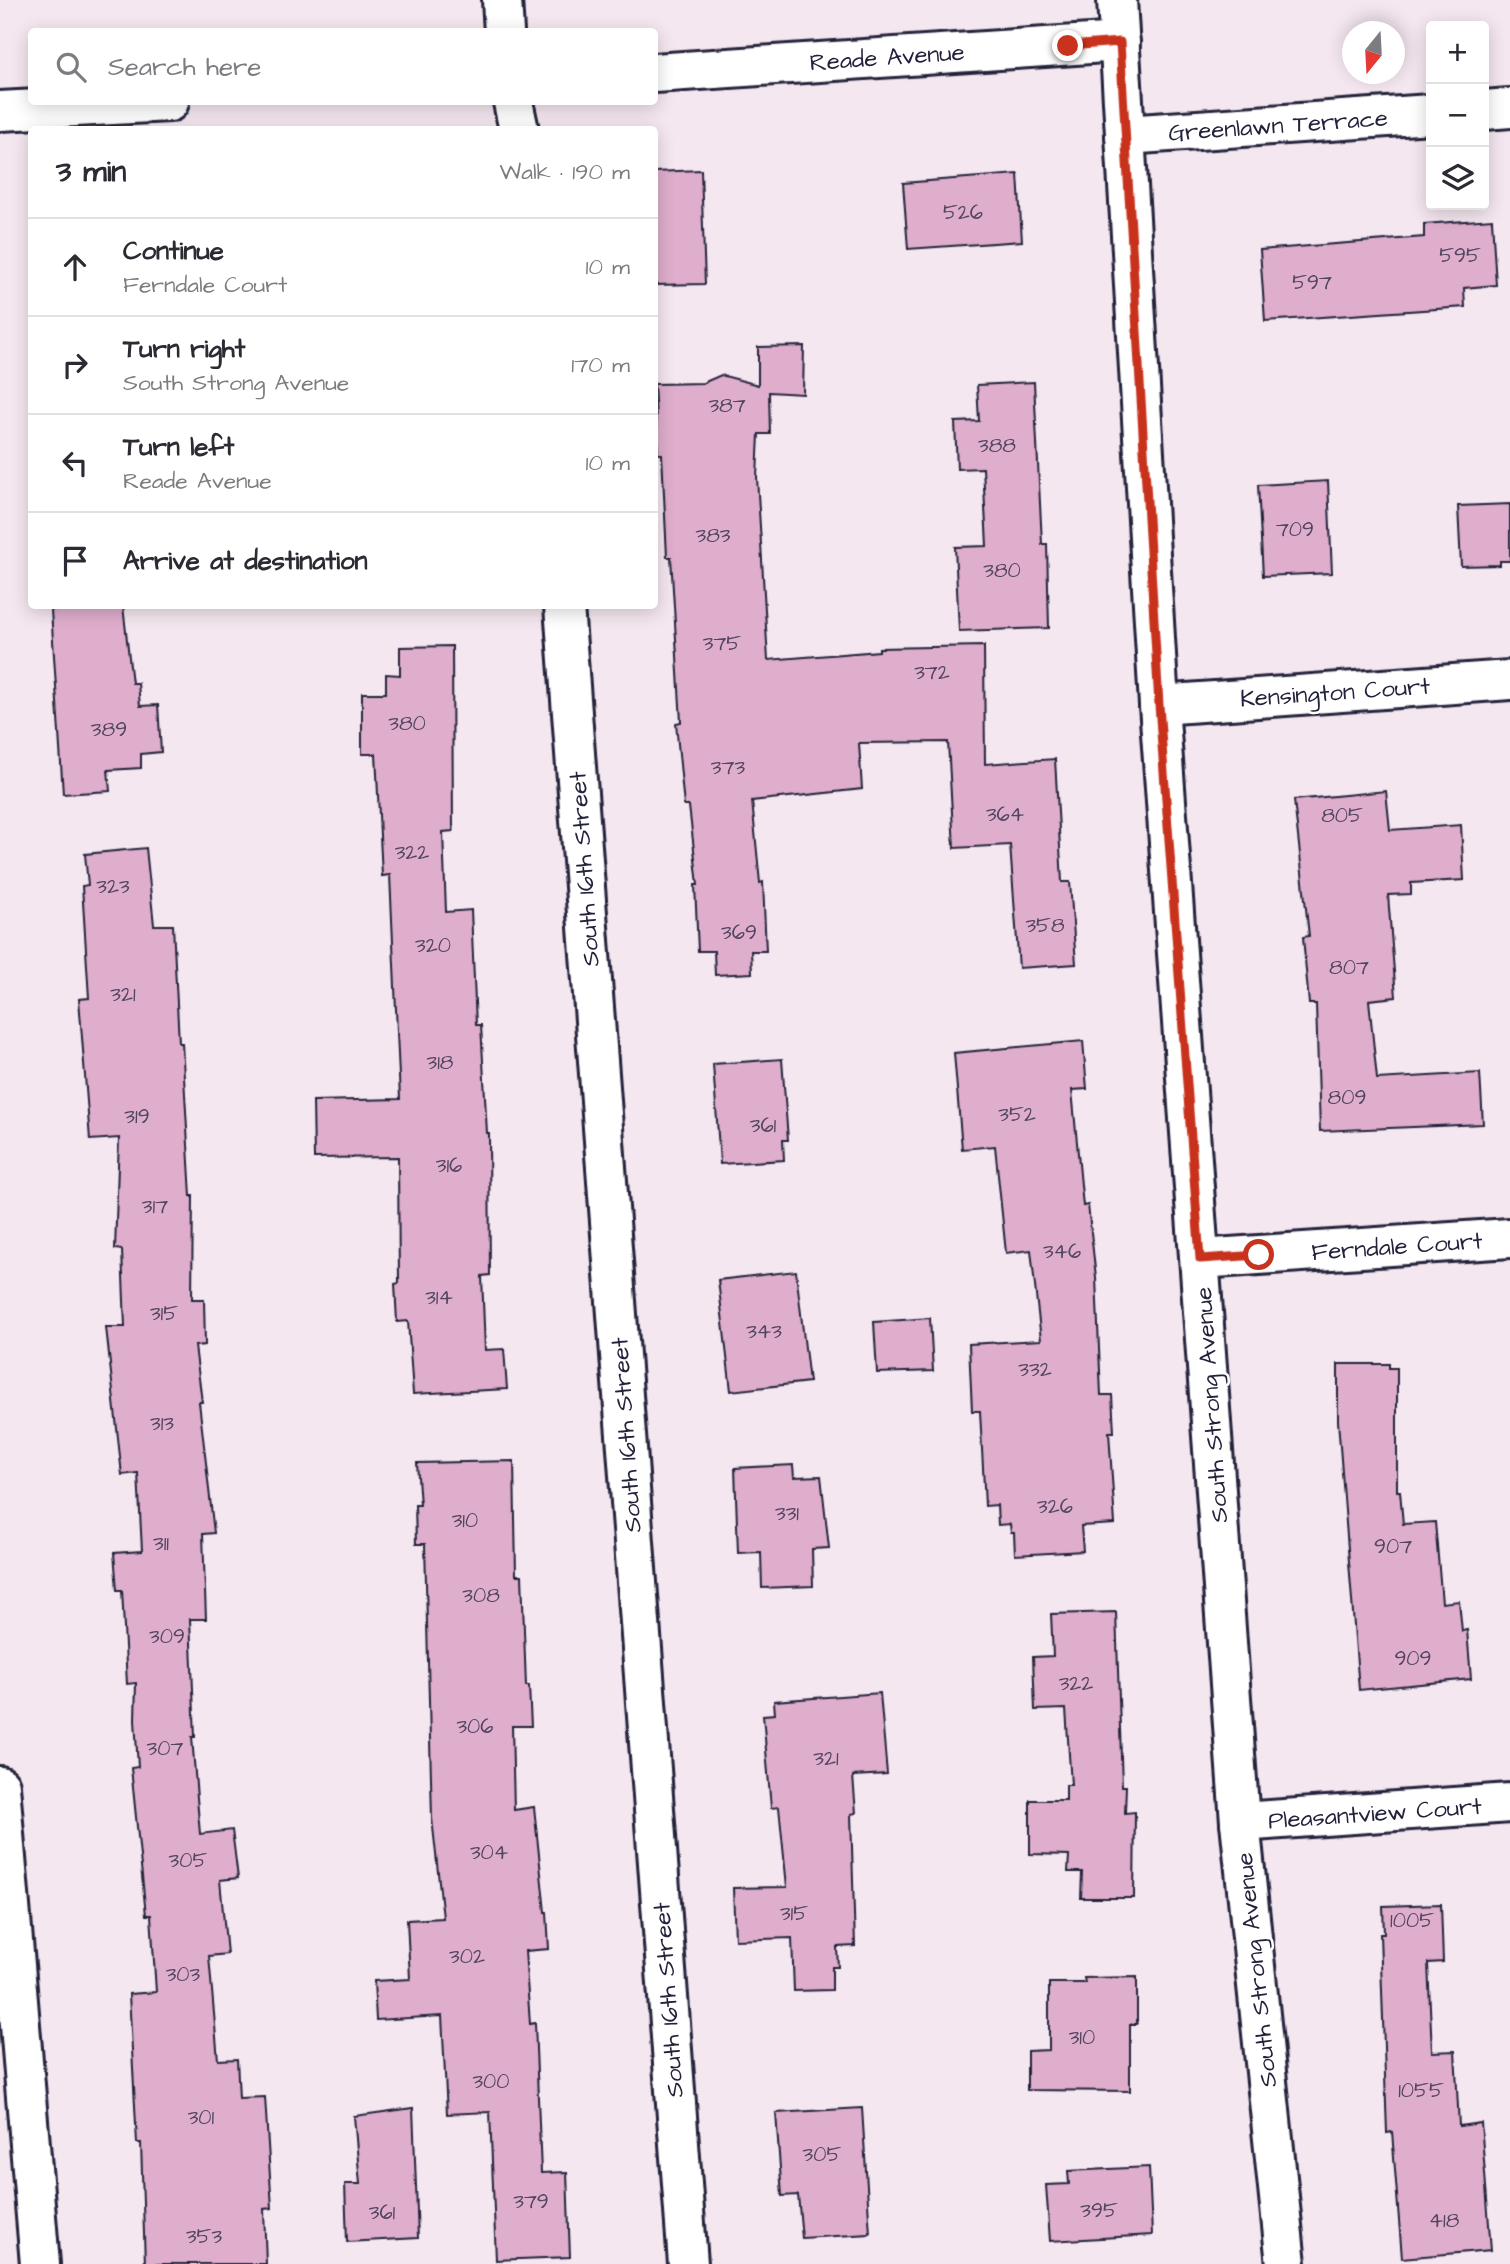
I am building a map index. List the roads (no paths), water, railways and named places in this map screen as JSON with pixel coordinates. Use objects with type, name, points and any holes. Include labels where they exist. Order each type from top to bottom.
[{"type":"street","points":[[502,0],[505,28]]},
{"type":"street","name":"South Strong Avenue","points":[[1117,0],[1159,705],[1240,1822],[1286,2264]]},
{"type":"street","name":"Reade Avenue","points":[[658,73],[1120,42]]},
{"type":"street","points":[[0,111],[113,105]]},
{"type":"street","points":[[514,105],[518,126]]},
{"type":"street","points":[[1489,110],[1510,108]]},
{"type":"street","name":"Greenlawn Terrace","points":[[1125,135],[1426,114]]},
{"type":"street","name":"South 16th Street","points":[[564,609],[688,2264]]},
{"type":"street","name":"Kensington Court","points":[[1159,705],[1510,680]]},
{"type":"street","name":"Ferndale Court","points":[[1200,1259],[1510,1238]]},
{"type":"street","points":[[0,1786],[40,2264]]},
{"type":"street","name":"Pleasantview Court","points":[[1240,1822],[1510,1803]]}]
